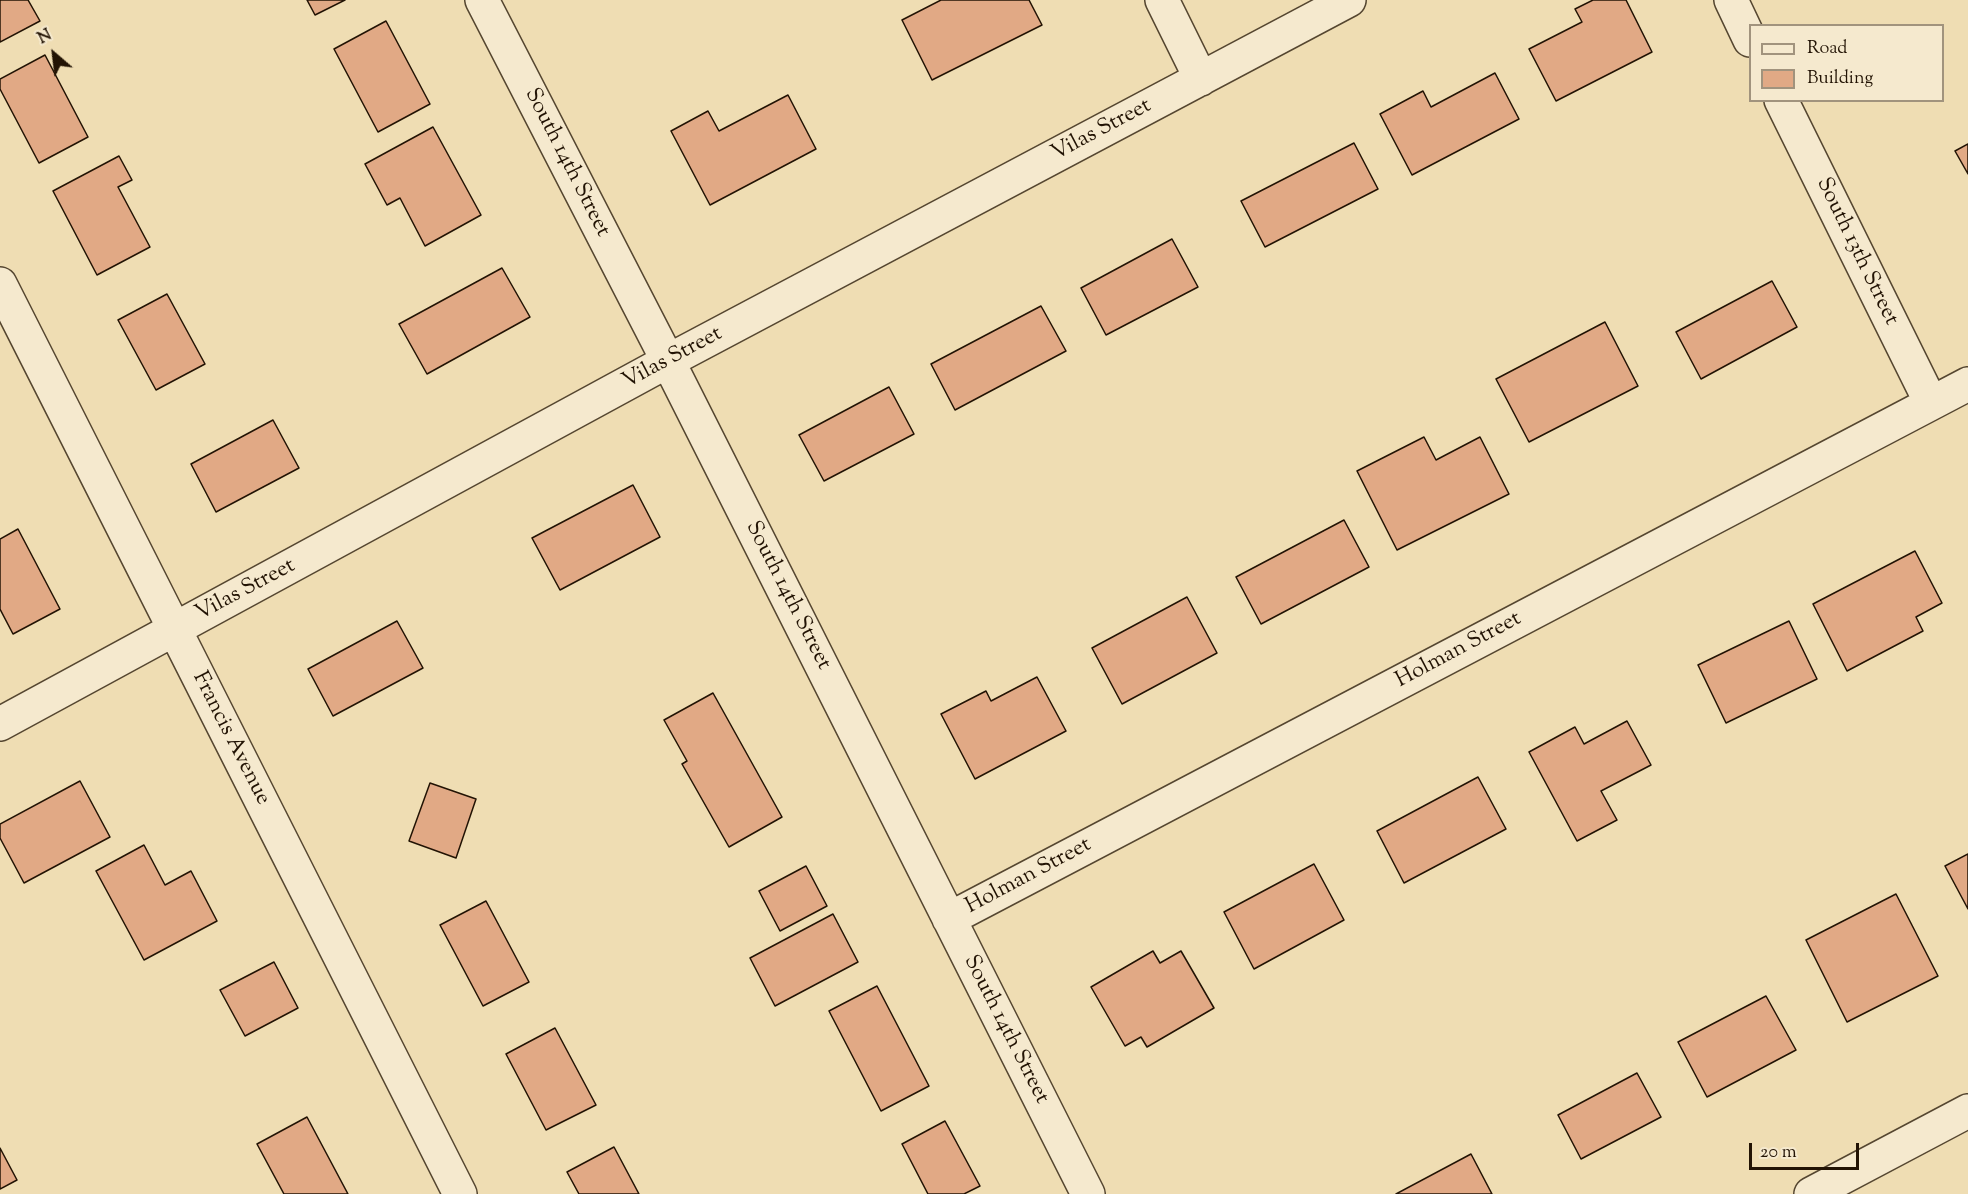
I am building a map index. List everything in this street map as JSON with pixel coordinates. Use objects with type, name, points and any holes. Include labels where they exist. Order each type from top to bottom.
[{"type":"street","name":"South 14th Street","points":[[482,0],[668,362],[1088,1194]]},
{"type":"street","points":[[1162,0],[1201,79]]},
{"type":"street","name":"Vilas Street","points":[[0,724],[668,362],[1349,0]]},
{"type":"street","points":[[1731,0],[1749,37]]},
{"type":"street","name":"South 13th Street","points":[[1782,102],[1931,403]]},
{"type":"street","name":"Francis Avenue","points":[[0,284],[460,1194]]},
{"type":"street","name":"Holman Street","points":[[949,919],[1968,384]]},
{"type":"street","points":[[1811,1194],[1968,1111]]},
{"type":"building","points":[[0,0],[28,0],[40,21],[0,42]]},
{"type":"building","points":[[307,0],[345,0],[315,15]]},
{"type":"building","points":[[941,0],[1029,0],[1042,25],[932,80],[902,20]]},
{"type":"building","points":[[1593,0],[1626,0],[1652,52],[1556,101],[1529,49],[1582,22],[1575,9]]},
{"type":"building","points":[[386,21],[430,104],[378,132],[334,49]]},
{"type":"building","points":[[45,55],[88,137],[39,163],[0,89],[0,79]]},
{"type":"building","points":[[1495,73],[1519,119],[1412,175],[1380,114],[1423,91],[1431,107]]},
{"type":"building","points":[[788,95],[816,149],[710,205],[671,131],[708,111],[719,131]]},
{"type":"building","points":[[433,127],[481,215],[425,246],[400,198],[387,205],[365,164]]},
{"type":"building","points":[[1354,143],[1378,189],[1265,247],[1241,201]]},
{"type":"building","points":[[1968,144],[1968,174],[1955,151]]},
{"type":"building","points":[[119,156],[132,180],[118,187],[150,247],[97,275],[53,191]]},
{"type":"building","points":[[1172,239],[1198,287],[1106,335],[1081,288]]},
{"type":"building","points":[[502,268],[530,317],[427,374],[399,324]]},
{"type":"building","points":[[1772,281],[1797,327],[1701,379],[1676,332]]},
{"type":"building","points":[[167,294],[205,364],[156,390],[118,320]]},
{"type":"building","points":[[1041,306],[1066,351],[955,410],[931,364]]},
{"type":"building","points":[[1605,322],[1638,386],[1529,442],[1496,379]]},
{"type":"building","points":[[889,387],[914,434],[824,481],[799,435]]},
{"type":"building","points":[[273,420],[299,468],[216,512],[191,464]]},
{"type":"building","points":[[1424,437],[1436,460],[1480,437],[1509,494],[1397,550],[1357,471]]},
{"type":"building","points":[[633,485],[660,537],[560,590],[532,538]]},
{"type":"building","points":[[1344,520],[1369,567],[1261,624],[1236,577]]},
{"type":"building","points":[[18,529],[60,609],[13,634],[0,609],[0,539]]},
{"type":"building","points":[[1915,551],[1942,603],[1916,617],[1923,631],[1847,671],[1813,604]]},
{"type":"building","points":[[1187,597],[1217,653],[1122,704],[1092,648]]},
{"type":"building","points":[[397,621],[423,668],[333,716],[308,669]]},
{"type":"building","points":[[1789,621],[1817,679],[1726,723],[1698,665]]},
{"type":"building","points":[[1037,677],[1066,731],[975,779],[941,714],[986,691],[991,701]]},
{"type":"building","points":[[713,693],[782,817],[729,847],[682,764],[687,761],[664,720]]},
{"type":"building","points":[[1627,721],[1651,765],[1601,791],[1617,820],[1577,841],[1529,752],[1575,727],[1584,744]]},
{"type":"building","points":[[1478,777],[1506,829],[1404,883],[1377,831]]},
{"type":"building","points":[[80,781],[110,837],[24,883],[0,838],[0,824]]},
{"type":"building","points":[[430,783],[476,799],[456,858],[409,841]]},
{"type":"building","points":[[144,845],[165,885],[191,871],[217,921],[144,960],[96,871]]},
{"type":"building","points":[[1968,854],[1968,909],[1945,866]]},
{"type":"building","points":[[1314,864],[1344,920],[1254,969],[1224,912]]},
{"type":"building","points":[[806,866],[827,906],[780,931],[759,891]]},
{"type":"building","points":[[1896,894],[1938,976],[1847,1022],[1806,940]]},
{"type":"building","points":[[486,901],[529,982],[483,1006],[440,925]]},
{"type":"building","points":[[833,914],[858,962],[775,1006],[750,958]]},
{"type":"building","points":[[1153,951],[1160,963],[1181,951],[1214,1008],[1147,1047],[1141,1037],[1125,1046],[1091,987]]},
{"type":"building","points":[[274,962],[298,1008],[245,1036],[220,990]]},
{"type":"building","points":[[877,986],[929,1086],[881,1111],[829,1011]]},
{"type":"building","points":[[1766,996],[1796,1050],[1707,1097],[1678,1042]]},
{"type":"building","points":[[555,1028],[596,1105],[546,1130],[506,1054]]},
{"type":"building","points":[[1637,1073],[1661,1117],[1581,1159],[1558,1115]]},
{"type":"building","points":[[307,1117],[348,1194],[284,1194],[257,1144]]},
{"type":"building","points":[[945,1121],[980,1186],[964,1194],[928,1194],[902,1144]]},
{"type":"building","points":[[614,1147],[639,1194],[579,1194],[567,1172]]},
{"type":"building","points":[[0,1148],[17,1180],[0,1189]]},
{"type":"building","points":[[1471,1154],[1492,1194],[1396,1194]]}]
